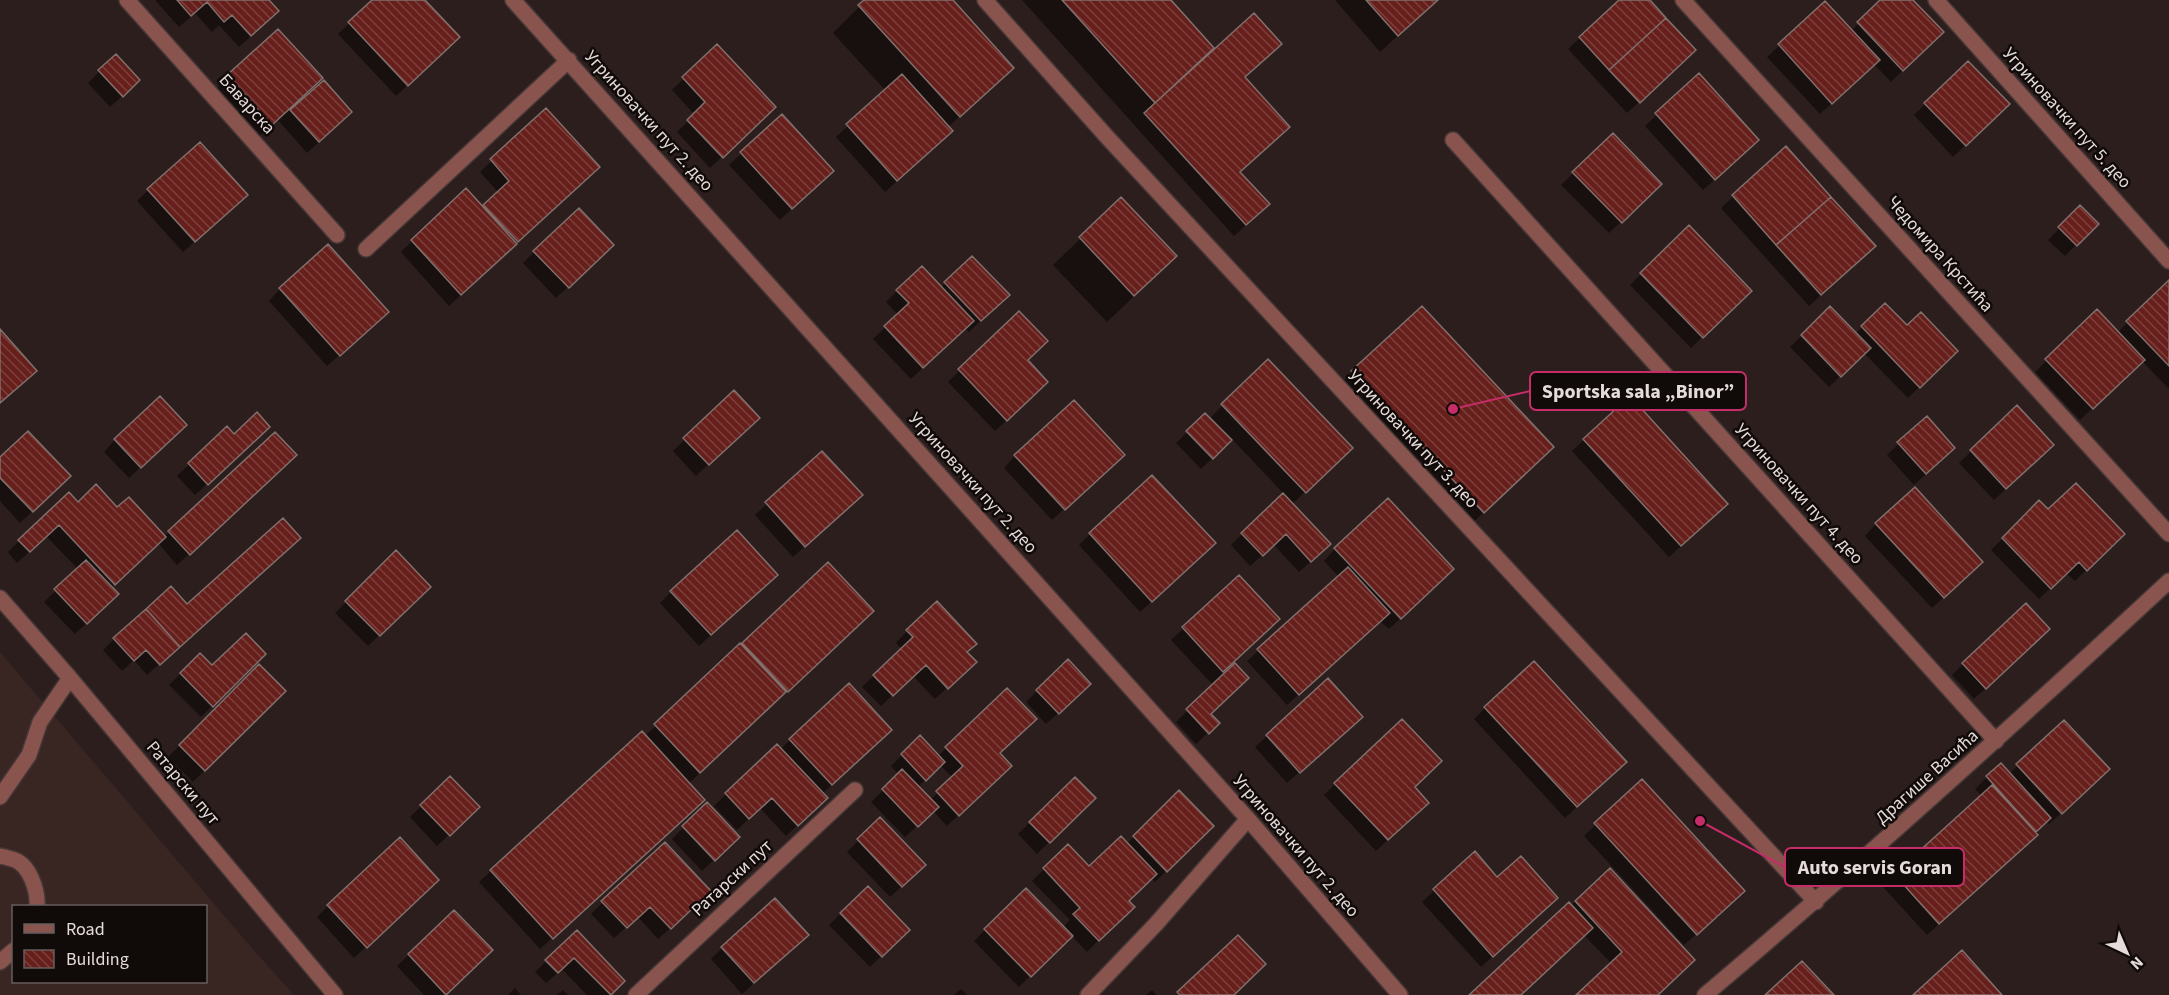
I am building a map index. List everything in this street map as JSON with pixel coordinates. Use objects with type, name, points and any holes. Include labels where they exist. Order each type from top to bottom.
[{"type":"street","name":"Баварска","points":[[127,0],[337,235]]},
{"type":"street","name":"Угриновачки пут 2. део","points":[[513,0],[1248,819],[1400,995]]},
{"type":"street","name":"Угриновачки пут 3. део","points":[[985,0],[1115,146],[1816,902]]},
{"type":"street","name":"Чедомира Крстића","points":[[1683,0],[2169,534]]},
{"type":"street","name":"Угриновачки пут 5. део","points":[[1936,0],[2169,261]]},
{"type":"street","points":[[366,249],[569,60]]},
{"type":"street","name":"Угриновачки пут 4. део","points":[[1453,140],[1996,741]]},
{"type":"street","name":"Драгише Васића","points":[[1705,995],[1816,902],[1996,741],[2169,581]]},
{"type":"street","name":"Ратарски пут","points":[[0,597],[335,995]]},
{"type":"street","points":[[0,796],[29,755],[40,722],[70,678]]},
{"type":"street","name":"Ратарски пут","points":[[636,995],[855,790]]},
{"type":"street","points":[[1088,995],[1156,924],[1248,819]]},
{"type":"street","points":[[0,856],[17,860],[27,872],[35,886],[37,905]]},
{"type":"street","points":[[0,962],[12,952]]},
{"type":"shaded area","points":[[0,652],[250,946],[294,995],[0,995]]},
{"type":"building","points":[[177,0],[269,0],[279,11],[251,36],[232,15],[224,22],[207,2],[191,16]]},
{"type":"building","points":[[372,0],[425,0],[460,37],[408,86],[348,22]]},
{"type":"building","points":[[864,0],[953,0],[1014,68],[960,117],[858,5]]},
{"type":"building","points":[[1062,0],[1171,0],[1214,48],[1155,103]]},
{"type":"building","points":[[1366,0],[1438,0],[1398,36]]},
{"type":"building","points":[[1619,0],[1650,0],[1666,18],[1609,70],[1579,37]]},
{"type":"building","points":[[1880,0],[1913,0],[1944,32],[1903,71],[1857,22]]},
{"type":"building","points":[[1825,1],[1880,60],[1832,104],[1778,44]]},
{"type":"building","points":[[1254,13],[1282,44],[1245,77],[1290,127],[1240,172],[1270,204],[1246,225],[1144,113]]},
{"type":"building","points":[[1666,18],[1696,50],[1640,103],[1609,70]]},
{"type":"building","points":[[278,29],[323,78],[272,125],[227,75]]},
{"type":"building","points":[[717,44],[776,107],[723,158],[687,120],[705,102],[682,77]]},
{"type":"building","points":[[116,54],[140,80],[123,97],[98,70]]},
{"type":"building","points":[[1968,61],[2010,104],[1966,146],[1924,103]]},
{"type":"building","points":[[1699,73],[1759,140],[1715,180],[1655,113]]},
{"type":"building","points":[[902,74],[953,131],[897,181],[846,124]]},
{"type":"building","points":[[324,80],[352,112],[319,142],[290,110]]},
{"type":"building","points":[[546,108],[600,167],[518,242],[483,205],[509,181],[490,159]]},
{"type":"building","points":[[782,114],[834,171],[792,209],[740,152]]},
{"type":"building","points":[[1613,133],[1662,184],[1622,223],[1572,172]]},
{"type":"building","points":[[200,142],[248,195],[195,242],[147,189]]},
{"type":"building","points":[[1786,146],[1831,197],[1776,245],[1732,195]]},
{"type":"building","points":[[466,188],[517,244],[461,295],[411,240]]},
{"type":"building","points":[[1121,197],[1177,256],[1134,296],[1079,237]]},
{"type":"building","points":[[1831,197],[1876,246],[1821,295],[1776,245]]},
{"type":"building","points":[[2080,205],[2099,224],[2077,246],[2058,227]]},
{"type":"building","points":[[579,208],[614,245],[569,288],[533,251]]},
{"type":"building","points":[[1689,225],[1752,291],[1703,338],[1640,273]]},
{"type":"building","points":[[328,244],[389,312],[340,356],[279,288]]},
{"type":"building","points":[[972,256],[1010,295],[981,321],[944,282]]},
{"type":"building","points":[[922,266],[974,321],[923,368],[884,326],[909,303],[896,290]]},
{"type":"building","points":[[2169,280],[2169,366],[2126,321]]},
{"type":"building","points":[[1885,303],[1907,325],[1921,312],[1958,351],[1920,388],[1861,326]]},
{"type":"building","points":[[1422,306],[1554,447],[1484,513],[1351,371]]},
{"type":"building","points":[[1830,306],[1871,348],[1841,377],[1801,335]]},
{"type":"building","points":[[2097,309],[2145,360],[2093,409],[2045,359]]},
{"type":"building","points":[[1019,311],[1048,341],[1028,360],[1048,382],[1007,421],[958,369]]},
{"type":"building","points":[[0,329],[37,371],[0,403]]},
{"type":"building","points":[[1268,359],[1353,448],[1306,493],[1221,404]]},
{"type":"building","points":[[734,390],[760,418],[709,465],[683,438]]},
{"type":"building","points":[[160,396],[187,425],[141,468],[114,439]]},
{"type":"building","points":[[1630,396],[1728,504],[1681,546],[1583,439]]},
{"type":"building","points":[[1074,400],[1125,455],[1065,510],[1014,455]]},
{"type":"building","points":[[2017,405],[2054,445],[2006,489],[1970,450]]},
{"type":"building","points":[[257,412],[270,427],[208,485],[188,463],[227,426],[234,434]]},
{"type":"building","points":[[1205,413],[1232,440],[1213,459],[1186,431]]},
{"type":"building","points":[[1927,416],[1955,448],[1926,474],[1897,442]]},
{"type":"building","points":[[28,431],[71,476],[33,512],[0,478],[0,457]]},
{"type":"building","points":[[275,432],[297,455],[190,555],[168,531]]},
{"type":"building","points":[[822,451],[863,495],[805,547],[765,502]]},
{"type":"building","points":[[1152,475],[1216,543],[1152,602],[1089,533]]},
{"type":"building","points":[[2076,483],[2125,534],[2087,571],[2079,562],[2051,589],[2002,538],[2039,500],[2048,509]]},
{"type":"building","points":[[96,484],[117,507],[129,497],[166,537],[115,585],[59,525],[30,552],[18,540],[69,492],[78,502]]},
{"type":"building","points":[[1915,487],[1983,562],[1944,598],[1875,523]]},
{"type":"building","points":[[1283,493],[1331,544],[1311,562],[1286,534],[1263,556],[1241,533]]},
{"type":"building","points":[[1388,498],[1454,569],[1401,619],[1334,548]]},
{"type":"building","points":[[283,518],[301,538],[180,647],[146,609],[171,586],[187,604]]},
{"type":"building","points":[[737,530],[778,575],[711,635],[670,591]]},
{"type":"building","points":[[396,550],[431,587],[380,636],[345,601]]},
{"type":"building","points":[[86,560],[119,594],[87,624],[54,589]]},
{"type":"building","points":[[828,562],[874,611],[788,692],[742,643]]},
{"type":"building","points":[[1348,567],[1390,613],[1299,695],[1257,649]]},
{"type":"building","points":[[1239,575],[1280,619],[1223,672],[1182,627]]},
{"type":"building","points":[[937,601],[977,644],[967,652],[977,662],[948,689],[926,665],[893,696],[873,675],[913,637],[906,630]]},
{"type":"building","points":[[2026,603],[2050,629],[1986,689],[1962,663]]},
{"type":"building","points":[[146,609],[180,647],[160,665],[146,650],[134,661],[113,638]]},
{"type":"building","points":[[246,633],[266,654],[213,707],[180,673],[200,653],[212,665]]},
{"type":"building","points":[[740,643],[786,692],[700,773],[654,724]]},
{"type":"building","points":[[1068,659],[1091,684],[1059,714],[1036,690]]},
{"type":"building","points":[[1534,661],[1627,762],[1577,807],[1484,707]]},
{"type":"building","points":[[1235,663],[1249,678],[1211,714],[1220,723],[1209,734],[1186,709]]},
{"type":"building","points":[[259,664],[286,691],[205,771],[179,745]]},
{"type":"building","points":[[1328,678],[1363,717],[1300,773],[1266,735]]},
{"type":"building","points":[[849,683],[892,730],[832,785],[789,739]]},
{"type":"building","points":[[1007,688],[1037,719],[1000,753],[1012,766],[959,816],[936,791],[963,766],[945,747]]},
{"type":"building","points":[[1402,719],[1442,761],[1415,787],[1429,803],[1388,840],[1334,783]]},
{"type":"building","points":[[2064,720],[2110,769],[2062,814],[2016,764]]},
{"type":"building","points":[[642,731],[705,800],[553,939],[490,870]]},
{"type":"building","points":[[920,735],[945,762],[926,781],[901,754]]},
{"type":"building","points":[[777,744],[828,798],[798,826],[772,798],[749,819],[725,793]]},
{"type":"building","points":[[2001,763],[2051,818],[2036,832],[1986,776]]},
{"type":"building","points":[[902,769],[939,807],[918,827],[882,789]]},
{"type":"building","points":[[450,776],[480,807],[450,836],[420,805]]},
{"type":"building","points":[[1075,777],[1096,798],[1050,843],[1029,822]]},
{"type":"building","points":[[1642,779],[1745,891],[1697,935],[1594,823]]},
{"type":"building","points":[[1992,785],[2038,835],[1939,924],[1894,874]]},
{"type":"building","points":[[1179,790],[1214,826],[1167,872],[1133,836]]},
{"type":"building","points":[[707,802],[740,837],[715,861],[682,826]]},
{"type":"building","points":[[880,817],[926,865],[902,887],[857,839]]},
{"type":"building","points":[[1121,836],[1157,874],[1129,901],[1135,907],[1099,941],[1073,914],[1080,908],[1043,868],[1068,844],[1089,866]]},
{"type":"building","points":[[400,837],[439,880],[367,948],[327,905]]},
{"type":"building","points":[[665,842],[711,891],[671,929],[650,907],[627,928],[601,901]]},
{"type":"building","points":[[1475,851],[1497,877],[1521,856],[1558,898],[1493,957],[1433,889]]},
{"type":"building","points":[[1610,868],[1695,960],[1658,995],[1576,995],[1622,952],[1575,901]]},
{"type":"building","points":[[868,886],[910,930],[882,957],[840,913]]},
{"type":"building","points":[[1026,888],[1073,936],[1031,977],[984,929]]},
{"type":"building","points":[[775,898],[809,935],[754,983],[721,947]]},
{"type":"building","points":[[1569,902],[1593,928],[1521,995],[1469,995]]},
{"type":"building","points":[[454,910],[493,950],[446,995],[408,954]]},
{"type":"building","points":[[577,930],[625,981],[611,995],[574,958],[558,973],[545,960]]},
{"type":"building","points":[[1238,935],[1266,964],[1234,995],[1180,995],[1177,992]]},
{"type":"building","points":[[1962,950],[2002,995],[1913,995]]},
{"type":"building","points":[[1802,961],[1834,995],[1765,995]]},
{"type":"place","name":"Sportska sala „Binor”","points":[[1453,409]]},
{"type":"place","name":"Auto servis Goran","points":[[1700,821]]}]
